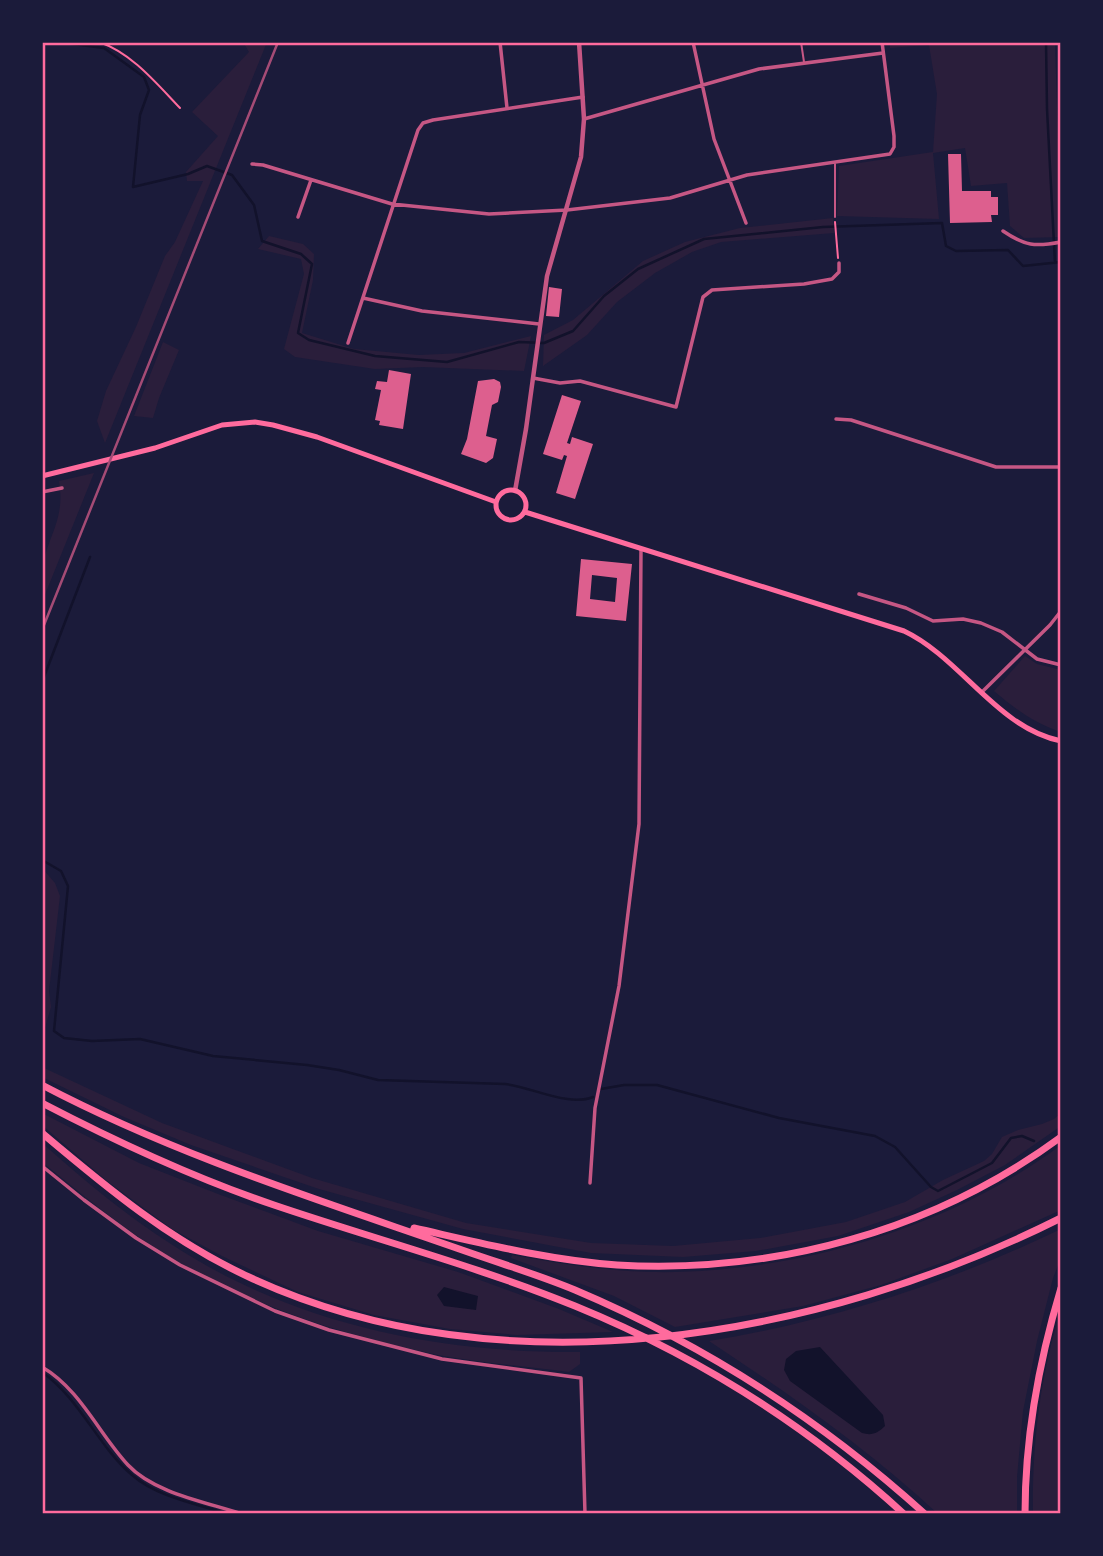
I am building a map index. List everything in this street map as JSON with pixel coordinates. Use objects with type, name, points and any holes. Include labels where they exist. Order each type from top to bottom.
[{"type":"highway","points":[[42,1085],[110,1120],[164,1143],[299,1195],[572,1289],[633,1315],[688,1343],[773,1394],[811,1420],[925,1514]]},
{"type":"highway","points":[[42,1103],[94,1130],[205,1180],[284,1209],[531,1289],[620,1325],[669,1349],[756,1400],[807,1435],[904,1514]]},
{"type":"highway","points":[[42,1133],[160,1227],[218,1261],[282,1292],[354,1316],[428,1332],[517,1341],[657,1336],[727,1327],[811,1310],[893,1287],[971,1259],[1061,1218]]},
{"type":"highway","points":[[383,1222],[471,1242],[574,1260],[659,1266],[738,1262],[827,1246],[908,1221],[990,1182],[1061,1137]]},
{"type":"highway","points":[[1025,1514],[1035,1399],[1044,1350],[1061,1288]]},
{"type":"main road","points":[[42,476],[155,448],[222,425],[254,422],[317,438],[496,502]]},
{"type":"main road","points":[[515,491],[525,499],[525,512],[521,517],[508,520],[498,513],[496,502],[503,492],[515,491]]},
{"type":"main road","points":[[525,512],[904,631],[935,649],[1021,723],[1061,741]]},
{"type":"street","points":[[500,42],[507,108]]},
{"type":"street","points":[[515,491],[547,276],[581,157],[584,119],[579,42]]},
{"type":"street","points":[[693,42],[714,139],[746,223]]},
{"type":"street","points":[[252,164],[392,204],[489,214],[566,210],[670,198],[793,167],[890,154],[894,147],[882,42]]},
{"type":"street","points":[[584,119],[759,69],[883,53]]},
{"type":"street","points":[[348,342],[392,204],[418,130],[423,123],[583,97]]},
{"type":"street","points":[[298,217],[311,180]]},
{"type":"street","points":[[1003,231],[1020,242],[1046,245],[1061,243]]},
{"type":"street","points":[[533,378],[560,383],[580,381],[676,407],[706,293],[712,290],[804,284],[832,279],[839,272],[839,263]]},
{"type":"street","points":[[363,298],[422,311],[539,324]]},
{"type":"street","points":[[836,419],[855,421],[996,467],[1061,467]]},
{"type":"street","points":[[42,492],[62,488]]},
{"type":"street","points":[[590,1183],[595,1108],[619,986],[639,824],[641,549]]},
{"type":"street","points":[[859,594],[906,608],[933,621],[963,620],[982,623],[1002,632],[1044,662],[1061,665]]},
{"type":"street","points":[[982,692],[1061,611]]},
{"type":"street","points":[[42,1166],[136,1238],[180,1265],[275,1311],[329,1330],[442,1359],[581,1378],[585,1514]]},
{"type":"street","points":[[42,1367],[73,1394],[128,1465],[142,1478],[159,1487],[242,1514]]},
{"type":"lane","points":[[801,42],[804,63]]},
{"type":"lane","points":[[835,163],[835,217]]},
{"type":"path","points":[[99,42],[124,55],[180,108]]},
{"type":"path","points":[[835,217],[839,263]]},
{"type":"shaded area","points":[[243,42],[267,42],[105,443],[97,421],[106,391],[165,256],[175,242],[203,181],[187,181],[186,172],[218,136],[192,112],[249,52]]},
{"type":"shaded area","points":[[890,42],[1055,42],[1061,237],[1024,238],[1010,226],[1007,183],[971,186],[965,148],[933,153],[939,219],[837,216],[839,166],[933,152],[937,94],[929,45],[890,48]]},
{"type":"shaded area","points":[[833,218],[834,233],[721,242],[692,252],[655,273],[617,302],[587,335],[543,366],[544,335],[573,320],[643,261],[685,242],[740,228]]},
{"type":"shaded area","points":[[269,236],[303,244],[314,254],[313,280],[302,333],[354,349],[419,355],[464,353],[531,336],[524,371],[423,367],[375,369],[295,357],[284,349],[304,274],[301,259],[258,249]]},
{"type":"shaded area","points":[[163,342],[179,350],[153,418],[134,416]]},
{"type":"shaded area","points":[[94,473],[42,602],[42,567],[59,514],[59,481]]},
{"type":"shaded area","points":[[1025,656],[1037,664],[1061,670],[1061,732],[1025,715],[994,691]]},
{"type":"shaded area","points":[[42,868],[55,883],[60,896],[49,991],[51,1007],[42,1038]]},
{"type":"shaded area","points":[[42,1067],[162,1123],[312,1178],[466,1223],[591,1243],[673,1246],[760,1238],[846,1222],[905,1202],[984,1161],[992,1154],[1002,1137],[1042,1124],[1061,1113],[1061,1126],[1005,1165],[957,1190],[909,1212],[838,1236],[756,1251],[683,1257],[591,1253],[463,1229],[319,1189],[191,1145],[124,1117],[42,1077]]},
{"type":"shaded area","points":[[42,1113],[139,1163],[218,1194],[318,1231],[458,1272],[613,1332],[517,1335],[450,1329],[374,1315],[298,1292],[172,1229],[107,1181],[42,1125]]},
{"type":"shaded area","points":[[42,1143],[154,1233],[218,1272],[266,1295],[316,1314],[419,1339],[472,1347],[580,1352],[580,1364],[569,1372],[438,1355],[368,1339],[266,1305],[201,1274],[153,1247],[120,1224],[42,1162]]},
{"type":"shaded area","points":[[1061,1145],[1061,1210],[952,1259],[881,1285],[803,1306],[675,1327],[614,1296],[511,1258],[512,1255],[564,1264],[650,1272],[703,1271],[812,1255],[919,1223],[969,1201],[1017,1175]]},
{"type":"shaded area","points":[[1061,1229],[1061,1258],[1053,1278],[1037,1341],[1023,1411],[1017,1477],[1017,1514],[938,1514],[884,1467],[827,1423],[709,1341],[800,1323],[889,1298],[976,1266]]},
{"type":"shaded area","points":[[444,1287],[478,1296],[476,1310],[444,1306],[437,1295]]},
{"type":"shaded area","points":[[1061,1310],[1061,1514],[1033,1514],[1039,1411]]},
{"type":"shaded area","points":[[820,1347],[883,1415],[885,1426],[880,1430],[872,1434],[862,1433],[790,1381],[784,1370],[786,1359],[796,1351]]},
{"type":"building","points":[[948,154],[961,154],[962,191],[991,191],[991,197],[998,197],[998,215],[991,215],[992,222],[950,223]]},
{"type":"building","points":[[549,287],[562,289],[559,317],[546,316]]},
{"type":"building","points":[[389,370],[411,374],[403,429],[379,425],[380,421],[375,420],[381,390],[375,389],[377,381],[387,382]]},
{"type":"building","points":[[494,379],[500,382],[501,387],[498,402],[492,405],[486,436],[497,439],[493,458],[486,463],[461,454],[467,439],[478,381]]},
{"type":"building","points":[[562,395],[581,401],[567,443],[570,444],[572,437],[593,444],[575,499],[556,493],[567,456],[564,455],[562,460],[543,454]]},
{"type":"building","points":[[581,559],[632,564],[626,621],[576,616]],"holes":[[[592,575],[617,578],[615,602],[590,599]]]},
{"type":"waterway","points":[[57,42],[104,48],[144,77],[149,90],[140,115],[133,187],[188,174],[207,166],[232,175],[254,205],[262,241],[301,254],[312,264],[298,333],[309,340],[375,356],[447,362],[519,342],[544,343],[573,331],[604,296],[638,269],[704,239],[823,227],[942,223],[946,246],[956,251],[1008,250],[1023,266],[1061,262]]},
{"type":"waterway","points":[[1046,42],[1055,263]]},
{"type":"waterway","points":[[42,682],[90,557]]},
{"type":"waterway","points":[[42,860],[61,871],[68,886],[54,1031],[64,1038],[92,1041],[140,1039],[213,1056],[307,1065],[378,1080],[505,1084],[572,1100],[593,1097]]},
{"type":"waterway","points":[[601,1089],[624,1085],[657,1085],[779,1118],[875,1136],[895,1147],[931,1187],[938,1191],[992,1163],[1011,1138],[1022,1136],[1034,1141]]},
{"type":"waterway","points":[[42,1372],[68,1396],[120,1463],[142,1483],[165,1494],[228,1514]]},
{"type":"railway","points":[[42,630],[278,42]]}]
